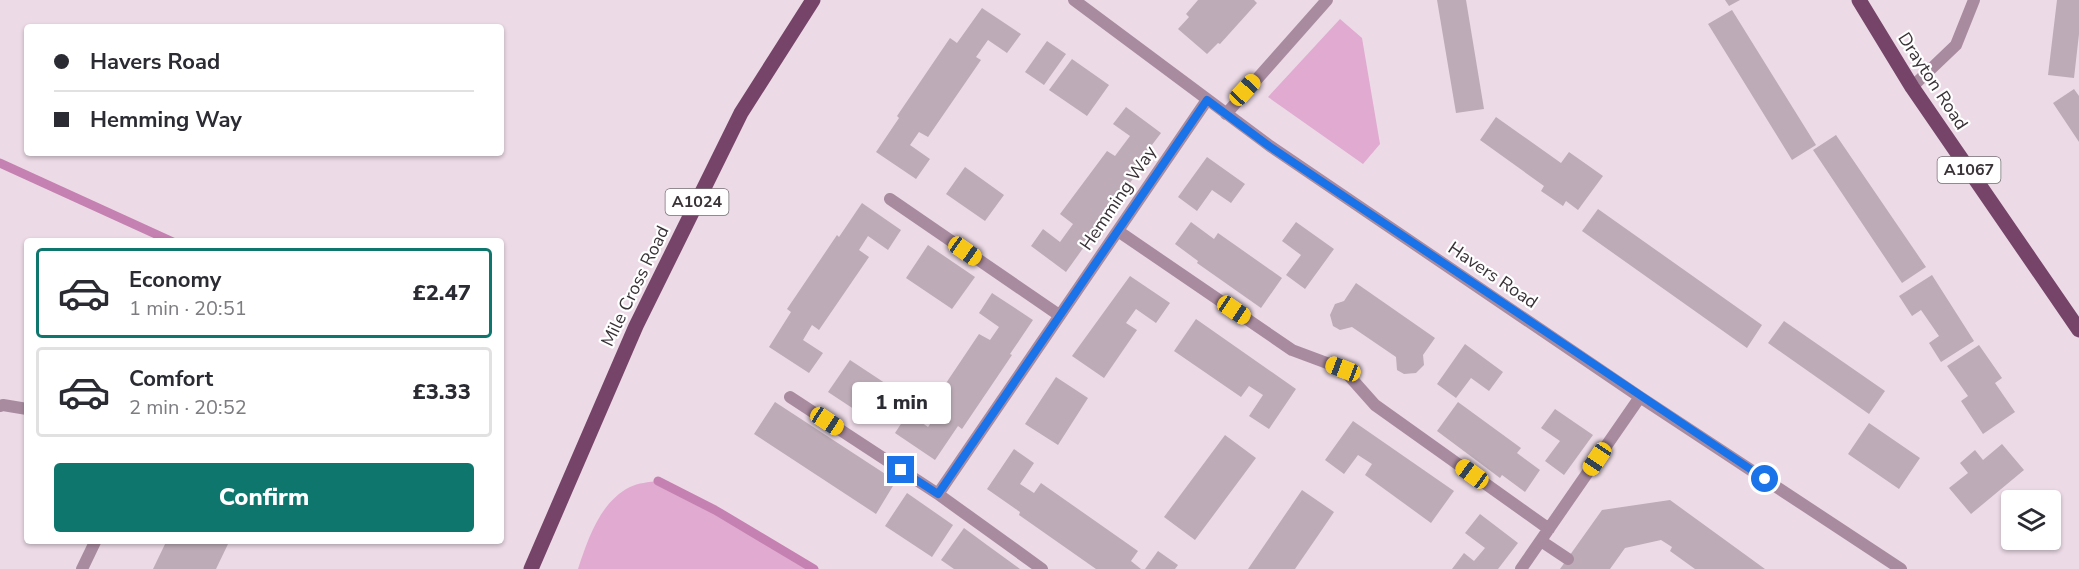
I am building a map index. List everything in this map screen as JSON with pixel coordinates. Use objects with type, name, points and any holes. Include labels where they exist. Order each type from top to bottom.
[{"type":"main road","name":"Mile Cross Road","points":[[531,569],[636,326],[741,113],[813,0]]},
{"type":"main road","name":"Drayton Road","points":[[1859,0],[1912,87],[2079,330]]},
{"type":"street","name":"Havers Road","points":[[1074,0],[1269,146],[1640,397],[1901,569]]},
{"type":"street","points":[[1226,114],[1327,0]]},
{"type":"street","points":[[1912,87],[1956,45],[1974,0]]},
{"type":"street","name":"Hemming Way","points":[[938,494],[1207,100]]},
{"type":"street","points":[[890,199],[1059,315]]},
{"type":"street","points":[[1118,231],[1292,350],[1343,369],[1375,405],[1549,529]]},
{"type":"street","points":[[790,397],[938,494],[1042,569]]},
{"type":"street","points":[[1521,569],[1640,397]]},
{"type":"street","points":[[0,406],[24,408]]},
{"type":"street","points":[[1541,541],[1568,559]]},
{"type":"street","points":[[82,569],[94,544]]},
{"type":"shaded area","points":[[1340,19],[1362,38],[1380,144],[1363,164],[1268,97]]},
{"type":"shaded area","points":[[658,481],[715,510],[814,569],[578,569],[596,522],[611,502],[630,487]]},
{"type":"building","points":[[1198,0],[1254,0],[1257,3],[1220,44],[1218,43],[1207,54],[1178,29],[1189,17],[1186,14]]},
{"type":"building","points":[[1437,0],[1466,0],[1484,109],[1456,113]]},
{"type":"building","points":[[1725,0],[1740,0],[1729,6]]},
{"type":"building","points":[[2057,0],[2079,0],[2079,34],[2074,78],[2048,75]]},
{"type":"building","points":[[982,8],[1021,34],[1007,53],[988,40],[976,57],[981,60],[928,137],[919,132],[910,145],[930,159],[916,179],[876,152],[899,118],[897,116],[950,38],[957,43]]},
{"type":"building","points":[[1732,10],[1816,145],[1792,160],[1708,24]]},
{"type":"building","points":[[1047,41],[1066,54],[1044,85],[1025,72]]},
{"type":"building","points":[[1072,59],[1109,85],[1087,116],[1049,90]]},
{"type":"building","points":[[2074,89],[2079,96],[2079,142],[2053,103]]},
{"type":"building","points":[[1126,107],[1161,133],[1133,170],[1137,173],[1066,272],[1031,246],[1043,229],[1060,242],[1073,224],[1060,214],[1107,151],[1115,156],[1130,136],[1113,124]]},
{"type":"building","points":[[1496,117],[1561,163],[1569,152],[1603,176],[1578,210],[1566,201],[1563,206],[1541,191],[1544,186],[1480,140]]},
{"type":"building","points":[[1836,135],[1926,267],[1902,283],[1813,150]]},
{"type":"building","points":[[1207,157],[1245,184],[1231,203],[1212,190],[1197,211],[1178,197]]},
{"type":"building","points":[[965,167],[1004,195],[985,221],[946,194]]},
{"type":"building","points":[[862,203],[901,230],[888,250],[868,236],[859,250],[869,257],[819,330],[812,325],[803,340],[823,353],[809,373],[769,347],[791,312],[787,309],[837,235],[839,237]]},
{"type":"building","points":[[1598,209],[1762,325],[1747,348],[1582,231]]},
{"type":"building","points":[[1191,222],[1214,239],[1218,233],[1282,278],[1261,308],[1197,263],[1198,261],[1175,244]]},
{"type":"building","points":[[1296,222],[1334,249],[1305,289],[1286,275],[1301,255],[1282,241]]},
{"type":"building","points":[[928,245],[975,277],[952,309],[906,278]]},
{"type":"building","points":[[1932,275],[1974,341],[1941,362],[1929,343],[1939,336],[1921,310],[1912,316],[1899,296]]},
{"type":"building","points":[[1130,276],[1170,303],[1156,323],[1136,309],[1126,323],[1137,330],[1104,378],[1072,356]]},
{"type":"building","points":[[1356,283],[1435,338],[1423,355],[1424,365],[1416,373],[1404,374],[1397,370],[1396,357],[1352,327],[1340,330],[1333,326],[1330,315],[1335,304],[1344,301]]},
{"type":"building","points":[[992,293],[1033,320],[962,429],[958,426],[935,460],[895,433],[908,413],[928,427],[938,413],[930,407],[979,334],[990,340],[999,327],[979,313]]},
{"type":"building","points":[[1196,319],[1296,389],[1269,429],[1249,416],[1263,395],[1249,386],[1241,397],[1174,351]]},
{"type":"building","points":[[1784,321],[1885,391],[1869,414],[1768,343]]},
{"type":"building","points":[[1465,344],[1503,372],[1489,391],[1471,378],[1456,398],[1437,384]]},
{"type":"building","points":[[1979,345],[2002,378],[1995,383],[2015,412],[1983,434],[1961,401],[1968,396],[1947,366]]},
{"type":"building","points":[[850,360],[897,391],[875,423],[828,392]]},
{"type":"building","points":[[1056,377],[1088,398],[1058,445],[1025,424]]},
{"type":"building","points":[[775,402],[896,481],[876,514],[754,434]]},
{"type":"building","points":[[1458,402],[1521,448],[1517,453],[1540,470],[1525,492],[1502,475],[1500,478],[1437,431]]},
{"type":"building","points":[[1555,409],[1593,435],[1564,475],[1545,461],[1560,441],[1541,428]]},
{"type":"building","points":[[1353,421],[1454,491],[1431,523],[1365,475],[1372,464],[1358,455],[1344,474],[1325,460]]},
{"type":"building","points":[[1869,423],[1920,458],[1899,489],[1848,454]]},
{"type":"building","points":[[1225,435],[1256,458],[1195,540],[1164,517]]},
{"type":"building","points":[[2002,444],[2024,470],[1971,514],[1949,488],[1968,473],[1960,463],[1975,450],[1983,460]]},
{"type":"building","points":[[1014,449],[1034,463],[1020,484],[1034,493],[1041,483],[1138,551],[1131,561],[1141,569],[1096,569],[1019,515],[1020,512],[987,489]]},
{"type":"building","points":[[1302,490],[1334,512],[1317,537],[1295,569],[1248,569]]},
{"type":"building","points":[[907,493],[953,525],[932,557],[885,526]]},
{"type":"building","points":[[1670,500],[1765,569],[1695,569],[1670,551],[1672,547],[1661,540],[1625,548],[1610,569],[1560,569],[1602,510]]},
{"type":"building","points":[[1480,514],[1518,543],[1498,569],[1452,569],[1464,553],[1474,561],[1485,548],[1465,533]]},
{"type":"building","points":[[964,528],[1020,569],[954,569],[941,560]]},
{"type":"building","points":[[165,544],[228,544],[216,569],[153,569]]},
{"type":"building","points":[[1158,551],[1178,565],[1175,569],[1145,569]]},
{"type":"waterway","points":[[0,163],[164,238]]},
{"type":"waterway","points":[[658,481],[715,510],[814,569]]},
{"type":"route","points":[[901,470],[938,494],[1207,100],[1269,146],[1765,479]]}]
